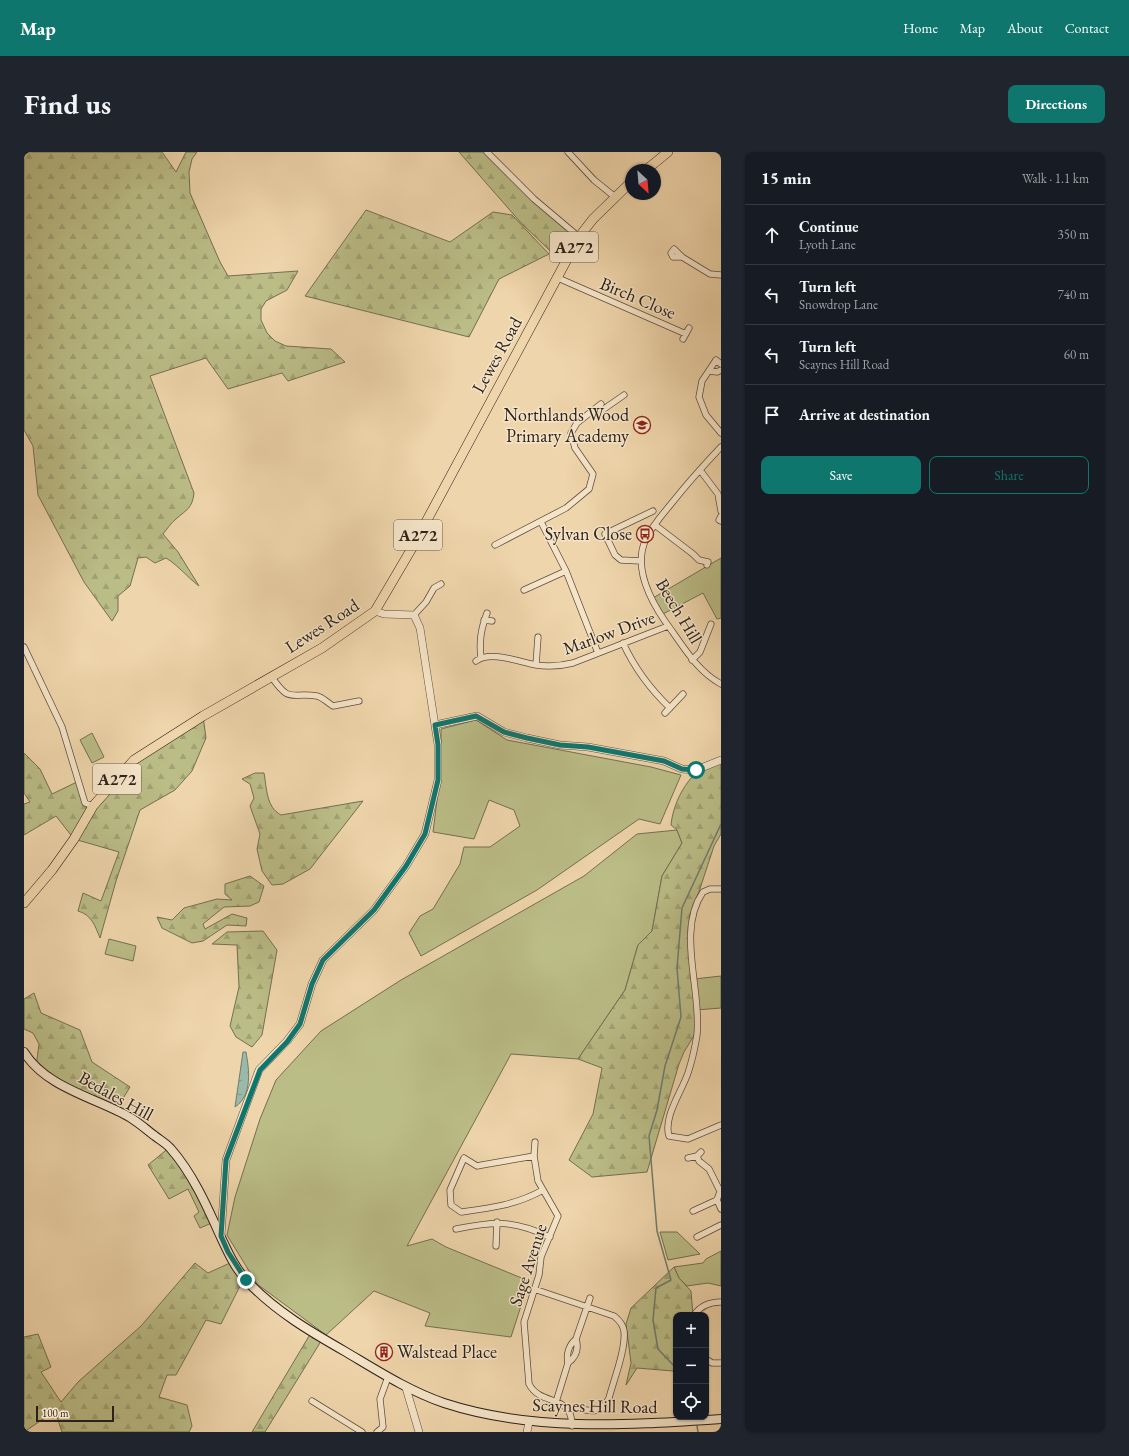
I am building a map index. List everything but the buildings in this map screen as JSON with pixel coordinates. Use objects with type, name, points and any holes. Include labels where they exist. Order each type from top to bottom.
[{"type":"highway","points":[[653,164],[668,152]]},
{"type":"highway","name":"Lewes Road","points":[[24,903],[52,870],[74,839],[93,806],[134,760],[202,716],[322,648],[375,611],[412,548],[579,237],[625,188]]},
{"type":"main road","name":"Bedales Hill","points":[[24,1052],[36,1067],[77,1094],[131,1118],[170,1147],[196,1184],[221,1236]]},
{"type":"main road","name":"Scaynes Hill Road","points":[[221,1236],[228,1252],[246,1280],[273,1305],[323,1338],[406,1388],[443,1403],[480,1414],[529,1422],[572,1426],[610,1426],[721,1420]]},
{"type":"street","points":[[487,152],[534,199],[579,237]]},
{"type":"street","points":[[568,152],[594,180],[615,197]]},
{"type":"street","points":[[682,257],[710,274],[721,275]]},
{"type":"street","name":"Birch Close","points":[[558,278],[684,337],[689,328]]},
{"type":"street","points":[[721,364],[716,360],[702,382],[699,397],[706,414],[721,433]]},
{"type":"street","points":[[709,371],[717,372],[721,370]]},
{"type":"street","points":[[495,545],[500,539],[541,522],[566,508],[589,489],[594,474],[575,448],[571,433],[578,423],[600,406],[601,411],[624,395]]},
{"type":"street","name":"Beech Hill","points":[[721,447],[654,525],[645,540],[641,561],[643,580],[668,626],[692,660],[708,677],[721,684]]},
{"type":"street","points":[[700,470],[718,494],[721,511]]},
{"type":"street","points":[[641,561],[621,560],[615,555],[605,534],[653,512]]},
{"type":"street","points":[[721,516],[719,520],[721,521]]},
{"type":"street","points":[[541,522],[566,571],[598,653]]},
{"type":"street","points":[[654,525],[694,554],[697,562],[708,562],[707,565]]},
{"type":"street","points":[[524,590],[566,571]]},
{"type":"street","points":[[375,611],[384,614],[414,615],[426,602],[434,588],[441,584]]},
{"type":"street","name":"Marlow Drive","points":[[487,613],[479,640],[478,660],[505,657],[536,664],[557,666],[573,663],[668,626]]},
{"type":"street","points":[[221,1236],[226,1160],[260,1070],[287,1042],[300,1024],[312,984],[323,960],[374,910],[406,866],[425,834],[438,780],[438,745],[420,628],[414,615]]},
{"type":"street","points":[[484,620],[492,621]]},
{"type":"street","points":[[692,660],[700,652],[712,624]]},
{"type":"street","name":"Marlow Drive","points":[[536,664],[540,640]]},
{"type":"street","points":[[623,643],[635,668],[643,679],[670,708]]},
{"type":"street","points":[[24,647],[62,727],[85,803],[93,806]]},
{"type":"street","points":[[271,676],[278,687],[286,694],[294,696],[318,696],[333,706],[359,701]]},
{"type":"street","points":[[665,713],[683,694]]},
{"type":"street","points":[[435,725],[476,716],[504,732],[527,738],[560,745],[588,747],[664,761],[682,769],[696,770],[721,760]]},
{"type":"street","points":[[721,889],[710,889],[703,892],[693,910],[691,928],[698,1029],[688,1074],[675,1101],[667,1129],[669,1136],[684,1139],[721,1125]]},
{"type":"street","name":"Sage Avenue","points":[[535,1142],[534,1156],[536,1172],[543,1190],[558,1216],[541,1257],[539,1276],[524,1322],[529,1384],[533,1392],[556,1402],[569,1410]]},
{"type":"street","points":[[688,1158],[699,1154],[699,1161],[709,1169],[720,1189],[717,1200],[721,1209]]},
{"type":"street","points":[[534,1156],[477,1166],[464,1158],[450,1190],[451,1205],[461,1212],[515,1203],[543,1190]]},
{"type":"street","points":[[693,1211],[717,1200]]},
{"type":"street","points":[[456,1229],[488,1222],[497,1222],[522,1226],[550,1237]]},
{"type":"street","points":[[496,1246],[497,1222]]},
{"type":"street","points":[[697,1237],[721,1225]]},
{"type":"street","points":[[534,1289],[614,1316],[621,1322],[624,1330],[624,1342],[609,1398],[605,1406],[595,1411],[569,1410],[572,1426]]},
{"type":"street","points":[[556,1402],[568,1363],[567,1357],[571,1344],[576,1339],[590,1298]]},
{"type":"street","points":[[696,1312],[708,1304],[721,1302]]},
{"type":"street","points":[[709,1362],[721,1363]]},
{"type":"street","points":[[377,1432],[383,1427],[380,1399],[388,1377]]},
{"type":"street","points":[[406,1388],[419,1432]]},
{"type":"street","points":[[312,1401],[362,1432]]},
{"type":"street","points":[[528,1432],[529,1422]]},
{"type":"green space","points":[[24,152],[162,152],[176,172],[186,152],[197,152],[192,159],[189,172],[190,193],[220,262],[228,276],[298,271],[287,290],[266,301],[261,309],[261,320],[267,333],[275,341],[286,346],[331,349],[345,362],[288,381],[282,373],[228,389],[206,358],[150,376],[194,493],[190,506],[172,522],[163,534],[178,552],[199,586],[175,564],[166,558],[155,563],[146,557],[138,558],[130,586],[118,596],[118,611],[112,621],[84,582],[38,495],[33,446],[24,430]]},
{"type":"green space","points":[[459,152],[485,152],[579,237],[565,265],[522,224]]},
{"type":"green space","points":[[366,210],[450,242],[493,212],[512,215],[549,254],[499,279],[469,337],[305,296]]},
{"type":"green space","points":[[721,558],[721,618],[717,619],[703,593],[663,614],[653,598]]},
{"type":"green space","points":[[203,716],[206,738],[192,771],[175,790],[140,810],[116,881],[100,938],[95,925],[90,918],[78,911],[83,893],[101,901],[119,852],[74,839],[56,816],[24,835],[24,804],[30,802],[24,793],[24,753],[40,769],[52,794],[79,781],[85,803],[93,806],[134,760]]},
{"type":"green space","points":[[476,720],[507,740],[651,767],[681,775],[660,824],[639,819],[537,890],[421,956],[409,933],[420,916],[433,909],[460,864],[464,847],[490,847],[520,826],[514,810],[489,800],[474,839],[433,832],[441,768],[441,729]]},
{"type":"green space","points":[[92,733],[104,757],[92,763],[80,740]]},
{"type":"green space","points":[[721,761],[721,834],[714,846],[693,910],[691,928],[698,1029],[684,1052],[679,1064],[647,1172],[592,1177],[569,1160],[593,1114],[602,1068],[578,1059],[625,990],[638,945],[652,931],[662,876],[682,843],[677,830],[671,825],[677,801],[685,786],[697,772],[707,765]]},
{"type":"green space","points":[[255,773],[264,773],[268,797],[272,807],[281,815],[363,801],[310,869],[283,884],[272,885],[262,871],[257,849],[260,834],[250,806],[254,798],[250,784],[242,779]]},
{"type":"green space","points":[[677,830],[682,843],[662,876],[652,931],[638,945],[625,990],[578,1059],[511,1054],[407,1246],[432,1239],[446,1247],[529,1281],[511,1337],[425,1326],[430,1313],[374,1291],[326,1335],[257,1284],[227,1235],[235,1197],[260,1119],[276,1080],[321,1031],[401,980],[584,876],[637,834]]},
{"type":"green space","points":[[250,876],[264,886],[259,902],[250,906],[224,907],[203,924],[205,929],[232,914],[247,918],[246,926],[227,925],[203,941],[192,943],[162,928],[157,917],[172,920],[184,908],[217,899],[232,900],[225,894],[225,884]]},
{"type":"green space","points":[[263,931],[277,950],[262,1035],[252,1047],[236,1037],[230,1026],[239,987],[237,945],[212,944],[227,932]]},
{"type":"green space","points":[[109,939],[136,946],[133,961],[105,954]]},
{"type":"green space","points":[[721,976],[721,1008],[696,1010],[694,979]]},
{"type":"green space","points":[[34,993],[41,1013],[80,1030],[92,1062],[130,1087],[116,1110],[36,1067],[39,1044],[33,1033],[24,1029],[24,999]]},
{"type":"green space","points":[[170,1147],[214,1222],[200,1228],[194,1216],[199,1212],[188,1189],[169,1199],[148,1165]]},
{"type":"green space","points":[[660,1232],[677,1232],[700,1254],[668,1260]]},
{"type":"green space","points":[[721,1251],[721,1286],[708,1283],[687,1286],[679,1278],[674,1267],[703,1263],[706,1259]]},
{"type":"green space","points":[[195,1263],[208,1273],[230,1263],[243,1280],[221,1324],[206,1320],[176,1375],[167,1375],[159,1397],[187,1405],[192,1426],[189,1432],[62,1432],[55,1411],[24,1432],[24,1337],[38,1334],[51,1367],[41,1372],[61,1402],[78,1382],[141,1326]]},
{"type":"green space","points":[[674,1267],[679,1278],[691,1291],[693,1312],[673,1312],[673,1371],[637,1368],[626,1385],[631,1363],[626,1324],[631,1308]]},
{"type":"green space","points":[[312,1331],[323,1338],[265,1432],[252,1432]]},
{"type":"water","points":[[243,1052],[246,1052],[249,1074],[247,1089],[241,1102],[235,1107]]},
{"type":"waterway","points":[[673,1365],[658,1349],[653,1320],[656,1288],[671,1280],[657,1231],[649,1136],[657,1110],[665,1066],[681,1017],[677,968],[682,908],[721,824]]},
{"type":"waterway","points":[[697,1426],[698,1432]]},
{"type":"place","name":"Northlands Wood Primary Academy","points":[[642,425]]},
{"type":"place","name":"Sylvan Close","points":[[645,534]]},
{"type":"place","name":"Walstead Place","points":[[384,1352]]},
{"type":"route","points":[[246,1280],[228,1252],[221,1236],[226,1160],[236,1130],[260,1070],[287,1042],[300,1024],[312,984],[323,960],[374,910],[406,866],[425,834],[431,815],[438,780],[438,745],[435,725],[476,716],[504,732],[527,738],[560,745],[588,747],[664,761],[682,769],[696,770]]}]
